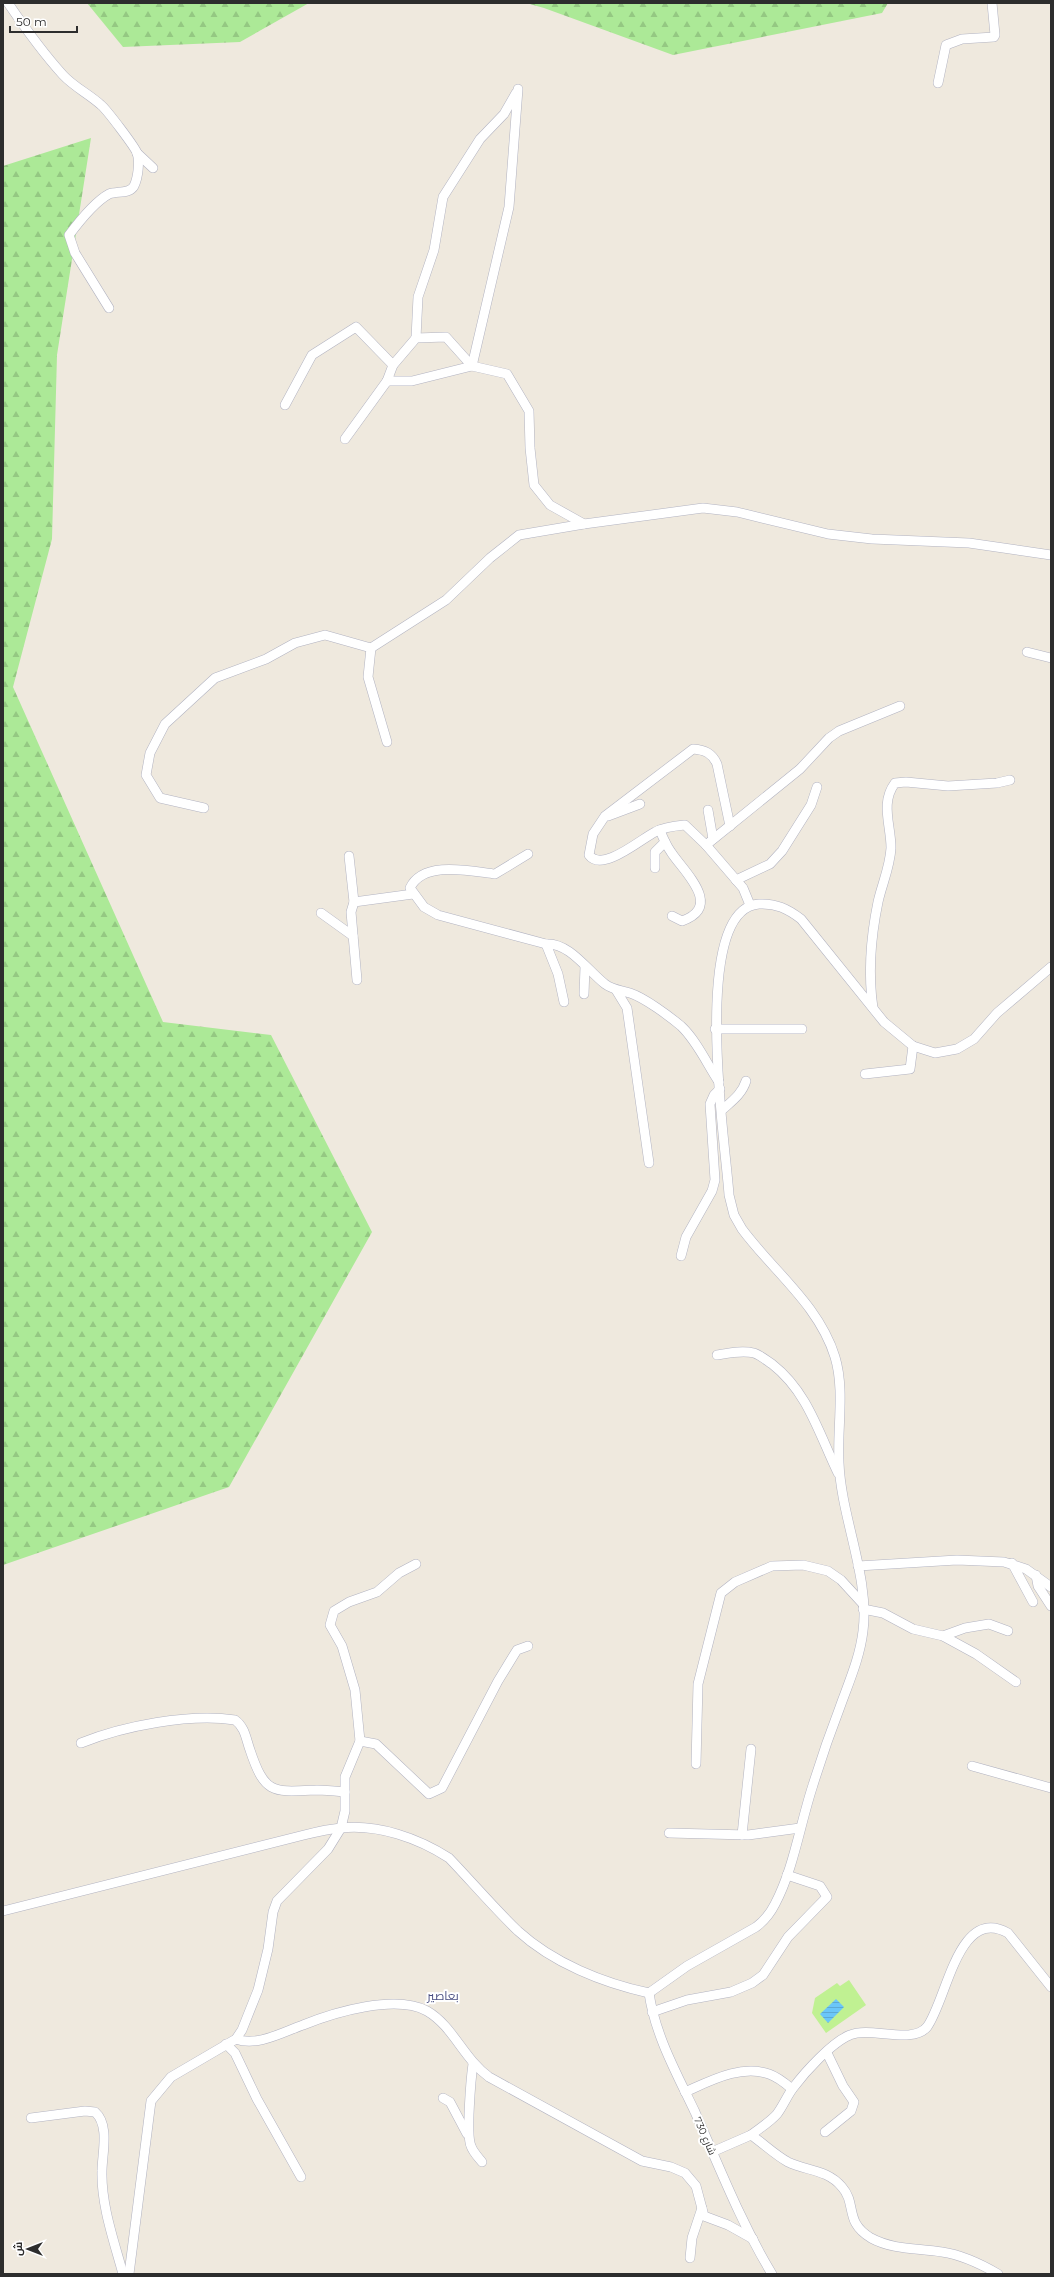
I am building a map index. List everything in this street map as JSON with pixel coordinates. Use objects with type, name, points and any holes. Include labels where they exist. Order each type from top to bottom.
[{"type":"street","points":[[8,3],[53,64],[72,84],[102,105],[114,117],[119,128],[137,153],[153,168]]},
{"type":"street","points":[[938,83],[946,45],[962,39],[994,37],[992,3]]},
{"type":"street","points":[[345,439],[387,381],[392,365],[416,338],[418,297],[434,250],[443,197],[480,139],[504,114],[518,89],[510,206],[472,366]]},
{"type":"street","points":[[109,308],[75,253],[69,235],[104,198],[114,192],[129,191],[134,186],[138,163],[137,153]]},
{"type":"street","points":[[285,405],[312,355],[356,327],[392,365]]},
{"type":"street","points":[[416,338],[446,337],[472,366]]},
{"type":"street","points":[[387,381],[412,381],[472,366],[507,374],[529,412],[530,448],[534,485],[550,504],[584,524]]},
{"type":"street","points":[[204,808],[160,798],[146,775],[150,753],[165,724],[215,678],[266,658],[295,643],[325,636],[371,648],[446,600],[490,558],[519,535],[584,524],[703,508],[737,512],[828,534],[872,539],[969,543],[1051,555]]},
{"type":"street","points":[[371,648],[368,677],[387,742]]},
{"type":"street","points":[[1027,652],[1051,658]]},
{"type":"street","points":[[709,842],[800,769],[829,738],[839,731],[900,706]]},
{"type":"street","points":[[730,826],[717,764],[713,756],[702,750],[693,749],[605,816],[596,828],[589,846],[589,855],[595,860],[603,860],[616,856],[660,830],[685,825],[709,842],[743,888],[750,905]]},
{"type":"street","points":[[873,1008],[871,990],[872,946],[878,901],[890,861],[890,835],[886,811],[886,800],[889,791],[895,784],[906,782],[948,786],[997,783],[1010,780]]},
{"type":"street","points":[[736,880],[770,864],[782,851],[811,805],[817,787]]},
{"type":"street","points":[[605,816],[640,804]]},
{"type":"street","points":[[708,810],[709,842]]},
{"type":"street","points":[[660,830],[672,854],[689,873],[700,899],[698,909],[691,917],[682,920],[672,916]]},
{"type":"street","points":[[655,868],[655,852],[665,842]]},
{"type":"street","points":[[528,854],[495,874],[458,869],[418,876],[414,879],[410,888],[424,907],[438,915],[546,944],[554,943],[564,949],[616,990],[635,996],[682,1027],[720,1086]]},
{"type":"street","points":[[349,856],[354,902],[351,912],[358,980]]},
{"type":"street","points":[[354,902],[413,894]]},
{"type":"street","points":[[3,1911],[132,1880],[232,1852],[341,1828],[384,1830],[435,1849],[449,1858],[518,1931],[548,1953],[612,1983],[649,1993],[687,1966],[756,1927],[765,1920],[774,1906],[787,1875],[825,1747],[858,1654],[863,1630],[864,1606],[858,1566],[840,1478],[839,1383],[836,1359],[830,1343],[805,1303],[750,1239],[734,1215],[729,1195],[715,1029],[719,977],[727,932],[737,916],[750,905],[768,903],[781,906],[801,919],[884,1022],[913,1046],[934,1053],[957,1049],[967,1043],[997,1013],[1051,967]]},
{"type":"street","points":[[321,913],[353,936]]},
{"type":"street","points":[[546,944],[558,974],[564,1002]]},
{"type":"street","points":[[584,994],[585,967]]},
{"type":"street","points":[[616,990],[627,1008],[649,1163]]},
{"type":"street","points":[[715,1029],[802,1028]]},
{"type":"street","points":[[864,1074],[910,1069],[913,1046]]},
{"type":"street","points":[[722,1110],[738,1096],[746,1081]]},
{"type":"street","points":[[681,1256],[692,1225],[714,1186],[715,1169],[710,1104],[720,1086]]},
{"type":"street","points":[[717,1355],[748,1352],[755,1353],[780,1370],[794,1385],[808,1407],[840,1478]]},
{"type":"street","points":[[858,1566],[986,1560],[1012,1563],[1036,1575],[1051,1588]]},
{"type":"street","points":[[1012,1563],[1033,1602]]},
{"type":"street","points":[[129,2274],[151,2101],[171,2077],[236,2039],[246,2020],[258,1990],[268,1949],[272,1912],[277,1901],[328,1849],[341,1828],[345,1811],[345,1776],[360,1741],[355,1690],[342,1646],[330,1625],[334,1611],[340,1607],[378,1592],[399,1573],[416,1564]]},
{"type":"street","points":[[696,1764],[698,1684],[721,1593],[735,1582],[767,1568],[790,1564],[803,1564],[828,1572],[840,1580],[864,1606],[883,1613],[913,1629],[943,1636],[976,1654],[1016,1682]]},
{"type":"street","points":[[1036,1575],[1038,1586],[1051,1606]]},
{"type":"street","points":[[943,1636],[965,1628],[989,1624],[1008,1632]]},
{"type":"street","points":[[360,1741],[376,1744],[428,1794],[435,1792],[442,1788],[498,1681],[518,1650],[528,1646]]},
{"type":"street","points":[[81,1743],[124,1728],[195,1718],[235,1720],[243,1729],[255,1765],[268,1785],[282,1792],[317,1790],[345,1792]]},
{"type":"street","points":[[742,1835],[751,1749]]},
{"type":"street","points":[[972,1766],[1051,1788]]},
{"type":"street","points":[[669,1833],[742,1835],[770,1833],[800,1828]]},
{"type":"street","points":[[652,2012],[682,2001],[742,1988],[763,1975],[788,1937],[827,1897],[820,1886],[787,1875]]},
{"type":"street","points":[[712,2152],[751,2135],[776,2114],[792,2089],[844,2038],[854,2034],[914,2034],[925,2028],[932,2018],[958,1956],[978,1930],[988,1926],[1000,1928],[1008,1933],[1051,1987]]},
{"type":"street","name":"شارع 730","points":[[649,1993],[652,2012],[685,2092],[753,2239],[772,2274]]},
{"type":"street","points":[[236,2039],[242,2041],[256,2041],[332,2016],[381,2004],[402,2003],[426,2011],[437,2018],[473,2064],[489,2077],[642,2161],[671,2167],[685,2173],[696,2186],[702,2208],[707,2218],[728,2225],[753,2239]]},
{"type":"street","points":[[226,2044],[235,2053],[257,2099],[301,2177]]},
{"type":"street","points":[[825,2132],[852,2111],[854,2102],[843,2086],[827,2053]]},
{"type":"street","points":[[469,2137],[470,2087],[473,2064]]},
{"type":"street","points":[[685,2092],[729,2074],[746,2072],[769,2074],[792,2089]]},
{"type":"street","points":[[443,2098],[450,2102],[457,2111],[469,2137],[471,2146],[482,2162]]},
{"type":"street","points":[[31,2118],[85,2111],[95,2112],[98,2116],[104,2146],[102,2184],[123,2274]]},
{"type":"street","points":[[751,2135],[787,2161],[819,2171],[832,2178],[842,2187],[846,2194],[853,2219],[858,2228],[871,2238],[900,2248],[944,2252],[969,2259],[998,2274]]},
{"type":"street","points":[[690,2258],[692,2238],[702,2208]]},
{"type":"green space","points":[[87,3],[309,3],[240,42],[123,47]]},
{"type":"green space","points":[[526,3],[888,3],[882,13],[673,55],[544,8]]},
{"type":"green space","points":[[91,138],[57,355],[52,539],[13,687],[163,1022],[271,1035],[372,1232],[229,1487],[3,1565],[3,166]]},
{"type":"green space","points":[[849,1980],[866,2005],[826,2033],[812,2013],[815,1998],[837,1983],[840,1986]]},
{"type":"water","points":[[836,1999],[844,2007],[828,2023],[820,2014]]},
{"type":"district","name":"بعاصير","points":[[443,1995]]}]
